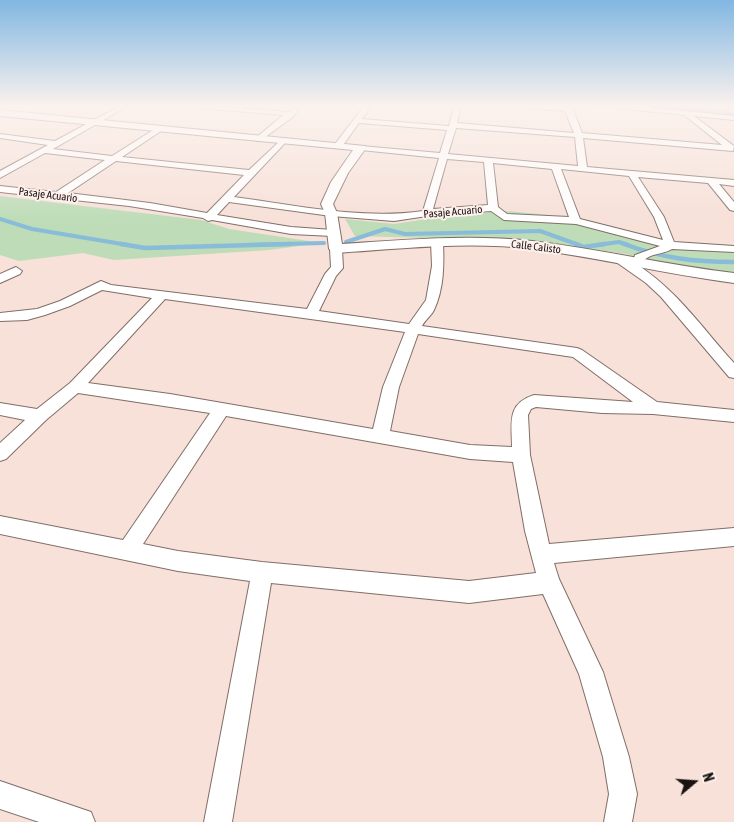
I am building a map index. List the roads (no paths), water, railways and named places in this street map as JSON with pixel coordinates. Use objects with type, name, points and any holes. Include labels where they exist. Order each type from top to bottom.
[{"type":"street","name":"Pasaje Acuario","points":[[0,175],[57,144]]},
{"type":"street","points":[[57,196],[135,144]]},
{"type":"street","points":[[208,218],[279,144]]},
{"type":"street","points":[[320,144],[734,183]]},
{"type":"street","points":[[427,213],[445,144]]},
{"type":"street","points":[[580,144],[583,169]]},
{"type":"street","points":[[682,144],[733,149]]},
{"type":"street","points":[[311,314],[331,274],[337,268],[331,213],[327,204],[354,155],[361,148]]},
{"type":"street","points":[[46,150],[251,173]]},
{"type":"street","points":[[488,160],[493,208]]},
{"type":"street","points":[[555,166],[576,221]]},
{"type":"street","points":[[632,173],[636,184],[668,234],[669,245],[664,250],[644,253],[639,257],[638,261]]},
{"type":"street","points":[[711,180],[734,208]]},
{"type":"street","name":"Pasaje Acuario","points":[[0,189],[170,209],[208,218],[298,233],[333,233]]},
{"type":"street","name":"Pasaje Acuario","points":[[226,199],[331,213],[394,218],[427,213],[493,208],[504,217],[576,221],[669,245],[734,249]]},
{"type":"street","points":[[380,437],[391,386],[413,330],[432,300],[438,266],[437,242]]},
{"type":"street","name":"Calle Calisto","points":[[336,249],[437,242],[532,245],[638,261],[731,280]]},
{"type":"street","points":[[615,257],[643,272],[654,282],[734,373]]},
{"type":"street","points":[[0,265],[16,271],[0,279]]},
{"type":"street","points":[[0,317],[21,317],[52,310],[101,285],[108,288],[161,296],[311,314],[577,353],[653,408]]},
{"type":"street","points":[[0,454],[40,416],[75,387],[161,296]]},
{"type":"street","points":[[75,387],[222,409],[470,452],[521,455]]},
{"type":"street","points":[[618,822],[623,794],[616,758],[591,672],[550,582],[541,554],[521,455],[520,415],[525,405],[534,401],[602,407],[653,408],[734,416]]},
{"type":"street","points":[[0,409],[40,416]]},
{"type":"street","points":[[127,551],[222,409]]},
{"type":"street","points":[[0,525],[193,563],[262,572],[469,592],[514,588],[550,582]]},
{"type":"street","points":[[541,554],[734,536]]},
{"type":"street","points":[[218,822],[262,572]]},
{"type":"street","points":[[0,795],[82,822]]},
{"type":"waterway","points":[[0,219],[32,229],[128,245]]},
{"type":"waterway","points":[[346,242],[385,229],[405,234],[540,231],[579,245]]},
{"type":"waterway","points":[[597,245],[619,242],[628,245]]},
{"type":"waterway","points":[[245,245],[324,243]]},
{"type":"waterway","points":[[121,244],[145,248],[290,244]]},
{"type":"waterway","points":[[576,244],[584,247],[605,244]]},
{"type":"waterway","points":[[624,244],[652,253],[678,258],[734,262]]}]
